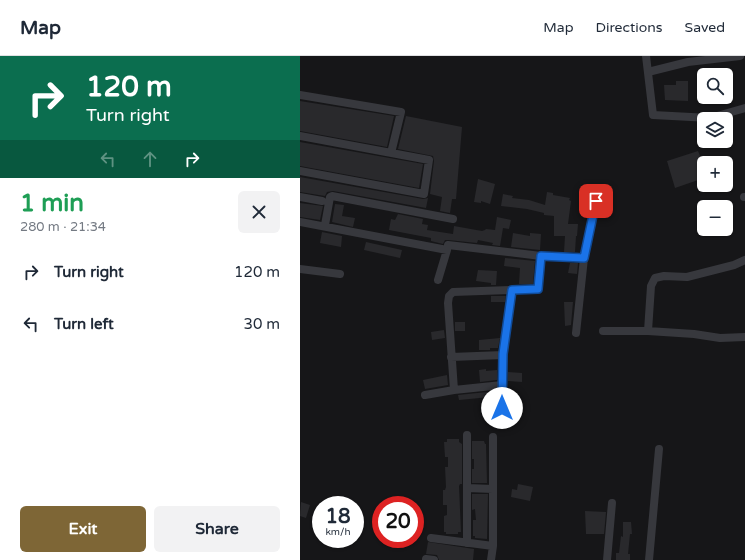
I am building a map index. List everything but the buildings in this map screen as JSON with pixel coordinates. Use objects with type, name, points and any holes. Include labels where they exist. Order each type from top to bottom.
[{"type":"street","points":[[646,56],[653,115],[710,118],[745,108]]},
{"type":"street","points":[[648,72],[688,62],[740,56]]},
{"type":"street","points":[[300,95],[402,112],[392,153]]},
{"type":"street","points":[[300,136],[429,160],[424,194],[300,171]]},
{"type":"street","points":[[325,225],[330,197],[332,196],[453,219]]},
{"type":"street","points":[[300,197],[322,201]]},
{"type":"street","points":[[576,333],[584,258],[596,201]]},
{"type":"street","points":[[300,222],[325,225],[447,250],[438,280]]},
{"type":"street","points":[[448,245],[541,256],[584,258]]},
{"type":"street","points":[[454,390],[448,303],[449,296],[453,292],[538,289],[541,256]]},
{"type":"street","points":[[648,331],[652,286],[655,278],[664,276],[687,277],[734,265],[745,260]]},
{"type":"street","points":[[300,269],[340,274]]},
{"type":"street","points":[[502,408],[503,354],[512,290]]},
{"type":"street","points":[[603,331],[648,331],[694,334],[720,338],[745,338]]},
{"type":"street","points":[[451,357],[503,354]]},
{"type":"street","points":[[425,395],[454,390],[502,385]]},
{"type":"street","points":[[467,435],[467,543]]},
{"type":"street","points":[[491,560],[493,546],[493,436]]},
{"type":"street","points":[[649,560],[659,449]]},
{"type":"street","points":[[467,488],[493,489]]},
{"type":"street","points":[[607,560],[612,503]]},
{"type":"street","points":[[431,538],[493,546]]},
{"type":"route","points":[[502,408],[503,354],[512,290],[538,289],[541,256],[584,258],[596,201]]}]
